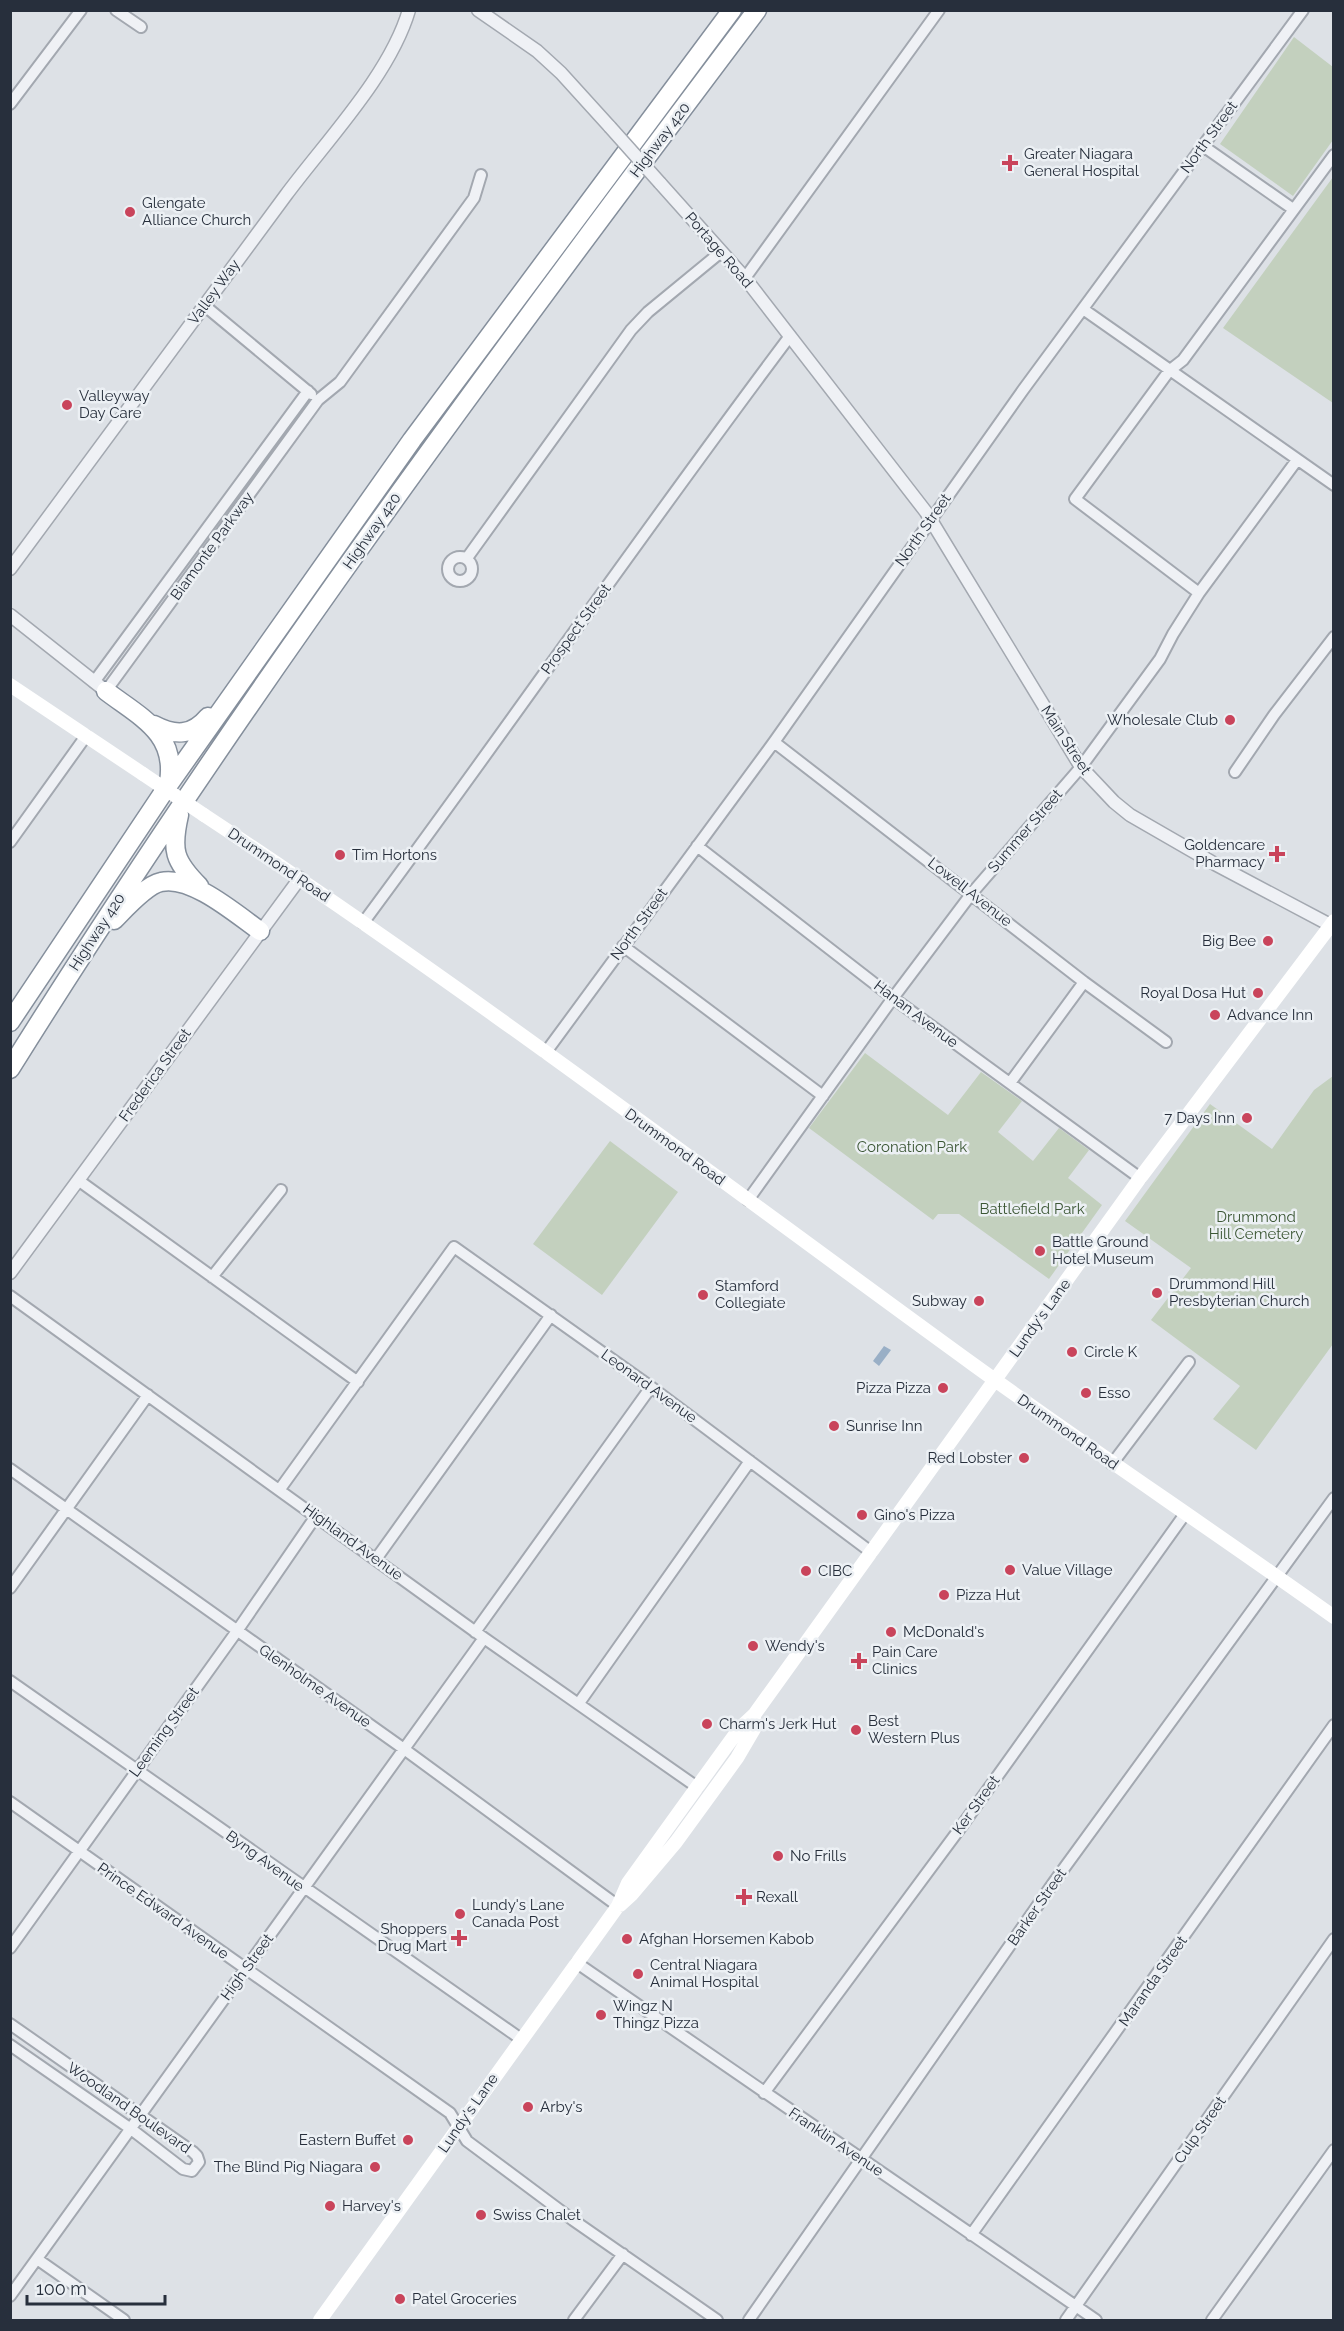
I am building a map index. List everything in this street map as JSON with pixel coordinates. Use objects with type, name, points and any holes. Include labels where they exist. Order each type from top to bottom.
[{"type":"highway","name":"Highway 420","points":[[10,1022],[169,783],[412,440],[732,10]]},
{"type":"highway","name":"Highway 420","points":[[10,1069],[88,945],[181,807],[393,501],[571,257],[757,10]]},
{"type":"highway","points":[[100,687],[147,722],[175,734],[194,730],[233,692]]},
{"type":"highway","points":[[147,722],[165,741],[171,768],[169,783]]},
{"type":"highway","points":[[181,807],[174,836],[176,858],[186,874],[209,896]]},
{"type":"highway","points":[[88,945],[139,896],[160,882],[182,882],[209,896],[260,931]]},
{"type":"main road","name":"Drummond Road","points":[[10,685],[300,878],[546,1052],[1112,1464],[1334,1617]]},
{"type":"main road","name":"Lundy's Lane","points":[[618,1906],[628,1883],[697,1787],[740,1728],[754,1715],[1140,1178],[1332,924]]},
{"type":"main road","name":"Lundy's Lane","points":[[320,2320],[576,1962],[618,1906],[632,1894],[661,1860],[724,1777],[752,1732],[754,1715]]},
{"type":"street","points":[[11,101],[81,10]]},
{"type":"street","points":[[116,10],[141,27]]},
{"type":"street","name":"Valley Way","points":[[10,569],[391,55],[409,10]]},
{"type":"street","name":"Portage Road","points":[[478,10],[537,51],[561,73],[745,278],[930,519]]},
{"type":"street","points":[[745,278],[939,10]]},
{"type":"street","name":"North Street","points":[[546,1052],[774,741],[930,519],[1303,10]]},
{"type":"street","points":[[1203,146],[1293,209]]},
{"type":"street","points":[[1199,592],[1075,499],[1169,370],[1182,360],[1334,155]]},
{"type":"street","name":"Biamonte Parkway","points":[[100,687],[318,400],[340,382],[474,198],[481,175]]},
{"type":"street","points":[[467,558],[631,330],[648,312],[721,252]]},
{"type":"street","points":[[205,306],[318,400]]},
{"type":"street","points":[[1083,309],[1334,485]]},
{"type":"street","name":"Prospect Street","points":[[363,923],[434,828],[705,449],[790,336]]},
{"type":"street","name":"Biamonte Parkway","points":[[100,687],[308,391]]},
{"type":"street","name":"Summer Street","points":[[748,1200],[893,998],[972,893],[1080,767],[1160,659],[1199,592],[1297,460]]},
{"type":"street","name":"Main Street","points":[[930,519],[1080,767],[1114,802],[1130,815],[1332,924]]},
{"type":"street","points":[[10,615],[100,687]]},
{"type":"street","points":[[10,623],[30,631]]},
{"type":"street","points":[[1235,772],[1274,715],[1334,637]]},
{"type":"street","points":[[10,842],[86,736]]},
{"type":"street","name":"Lowell Avenue","points":[[774,741],[1084,982],[1166,1042]]},
{"type":"street","name":"Hanan Avenue","points":[[697,846],[893,998],[1140,1178]]},
{"type":"street","name":"Frederica Street","points":[[10,1273],[300,878]]},
{"type":"street","points":[[623,946],[823,1096]]},
{"type":"street","points":[[1010,1083],[1084,982]]},
{"type":"street","points":[[78,1180],[358,1382],[280,1489]]},
{"type":"street","points":[[212,1276],[281,1190]]},
{"type":"street","name":"Leonard Avenue","points":[[358,1382],[454,1247],[651,1387],[871,1552]]},
{"type":"street","name":"Highland Avenue","points":[[10,1296],[479,1635],[697,1787]]},
{"type":"street","points":[[376,1559],[551,1315]]},
{"type":"street","points":[[1112,1464],[1189,1362]]},
{"type":"street","name":"High Street","points":[[10,2296],[404,1749],[479,1635],[651,1387]]},
{"type":"street","points":[[10,1588],[148,1395]]},
{"type":"street","points":[[579,1703],[750,1461]]},
{"type":"street","name":"Glenholme Avenue","points":[[10,1469],[404,1749],[618,1906]]},
{"type":"street","name":"Barker Street","points":[[749,2320],[1054,1882],[1334,1498]]},
{"type":"street","name":"Ker Street","points":[[764,2093],[961,1827],[1185,1514]]},
{"type":"street","name":"Leeming Street","points":[[10,1948],[237,1631],[316,1516]]},
{"type":"street","name":"Byng Avenue","points":[[10,1681],[521,2039]]},
{"type":"street","name":"Maranda Street","points":[[971,2235],[1334,1725]]},
{"type":"street","name":"Prince Edward Avenue","points":[[10,1802],[450,2113],[467,2140],[550,2204],[717,2320]]},
{"type":"street","name":"Culp Street","points":[[1066,2320],[1334,1939]]},
{"type":"street","name":"Franklin Avenue","points":[[576,1962],[1096,2320]]},
{"type":"street","name":"Woodland Boulevard","points":[[10,2024],[197,2156],[199,2162],[197,2167],[192,2171],[183,2169],[131,2129],[10,2044]]},
{"type":"street","points":[[1212,2320],[1334,2150]]},
{"type":"street","points":[[574,2320],[622,2254]]},
{"type":"street","points":[[37,2259],[124,2320]]},
{"type":"green space","points":[[1294,37],[1333,67],[1333,140],[1293,196],[1220,144]]},
{"type":"green space","points":[[1333,177],[1333,403],[1223,328]]},
{"type":"green space","points":[[865,1053],[948,1115],[981,1072],[1022,1101],[998,1132],[1033,1161],[1059,1128],[1089,1150],[1068,1178],[1102,1205],[1049,1279],[959,1214],[938,1214],[933,1220],[809,1128]]},
{"type":"green space","name":"Drummond Hill Cemetery","points":[[1333,1076],[1333,1344],[1256,1450],[1213,1419],[1240,1386],[1151,1320],[1191,1268],[1125,1221],[1210,1104],[1272,1149],[1314,1090]]},
{"type":"green space","points":[[610,1141],[678,1192],[602,1295],[533,1244]]},
{"type":"water","points":[[884,1346],[891,1350],[879,1366],[873,1361]]},
{"type":"place","name":"Greater Niagara General Hospital","points":[[1010,163]]},
{"type":"place","name":"Glengate Alliance Church","points":[[130,212]]},
{"type":"place","name":"Valleyway Day Care","points":[[67,405]]},
{"type":"place","name":"Wholesale Club","points":[[1230,720]]},
{"type":"place","name":"Goldencare Pharmacy","points":[[1277,854]]},
{"type":"place","name":"Tim Hortons","points":[[340,855]]},
{"type":"place","name":"Big Bee","points":[[1268,941]]},
{"type":"place","name":"Royal Dosa Hut","points":[[1258,993]]},
{"type":"place","name":"Advance Inn","points":[[1215,1015]]},
{"type":"place","name":"7 Days Inn","points":[[1247,1118]]},
{"type":"place","name":"Battle Ground Hotel Museum","points":[[1040,1251]]},
{"type":"place","name":"Drummond Hill Presbyterian Church","points":[[1157,1293]]},
{"type":"place","name":"Stamford Collegiate","points":[[703,1295]]},
{"type":"place","name":"Subway","points":[[979,1301]]},
{"type":"place","name":"Circle K","points":[[1072,1352]]},
{"type":"place","name":"Pizza Pizza","points":[[943,1388]]},
{"type":"place","name":"Esso","points":[[1086,1393]]},
{"type":"place","name":"Sunrise Inn","points":[[834,1426]]},
{"type":"place","name":"Red Lobster","points":[[1024,1458]]},
{"type":"place","name":"Gino's Pizza","points":[[862,1515]]},
{"type":"place","name":"Value Village","points":[[1010,1570]]},
{"type":"place","name":"CIBC","points":[[806,1571]]},
{"type":"place","name":"Pizza Hut","points":[[944,1595]]},
{"type":"place","name":"McDonald's","points":[[891,1632]]},
{"type":"place","name":"Wendy's","points":[[753,1646]]},
{"type":"place","name":"Pain Care Clinics","points":[[859,1661]]},
{"type":"place","name":"Charm's Jerk Hut","points":[[707,1724]]},
{"type":"place","name":"Best Western Plus","points":[[856,1730]]},
{"type":"place","name":"No Frills","points":[[778,1856]]},
{"type":"place","name":"Rexall","points":[[744,1897]]},
{"type":"place","name":"Lundy's Lane Canada Post","points":[[460,1914]]},
{"type":"place","name":"Shoppers Drug Mart","points":[[459,1938]]},
{"type":"place","name":"Afghan Horsemen Kabob","points":[[627,1939]]},
{"type":"place","name":"Central Niagara Animal Hospital","points":[[638,1974]]},
{"type":"place","name":"Wingz N Thingz Pizza","points":[[601,2015]]},
{"type":"place","name":"Arby's","points":[[528,2107]]},
{"type":"place","name":"Eastern Buffet","points":[[408,2140]]},
{"type":"place","name":"The Blind Pig Niagara","points":[[375,2167]]},
{"type":"place","name":"Harvey's","points":[[330,2206]]},
{"type":"place","name":"Swiss Chalet","points":[[481,2215]]},
{"type":"place","name":"Patel Groceries","points":[[400,2299]]},
{"type":"park label","name":"Coronation Park","points":[[912,1147]]},
{"type":"park label","name":"Battlefield Park","points":[[1032,1209]]}]
